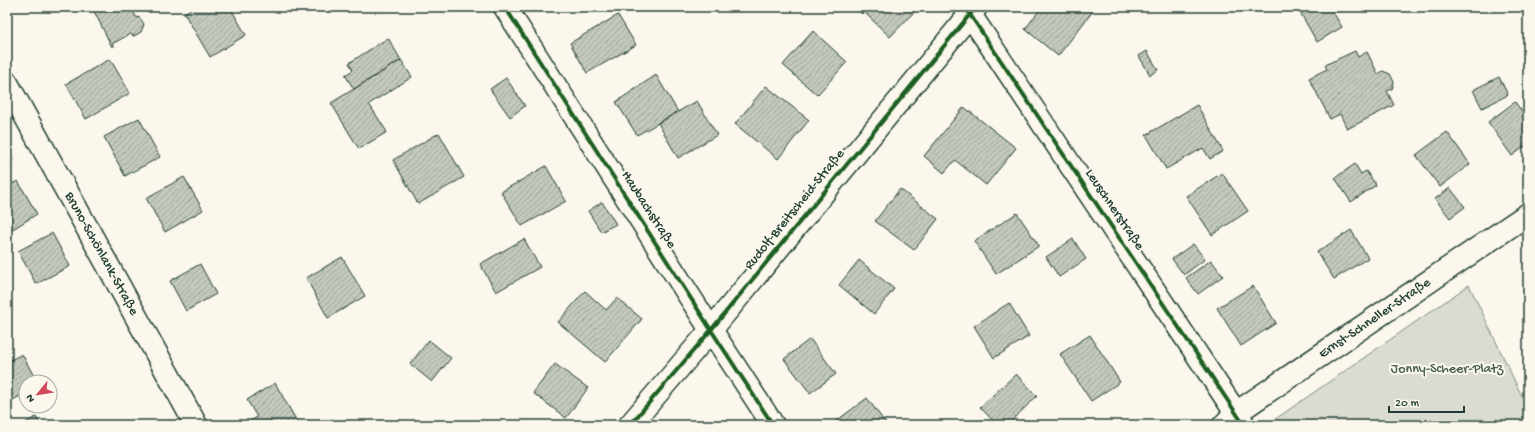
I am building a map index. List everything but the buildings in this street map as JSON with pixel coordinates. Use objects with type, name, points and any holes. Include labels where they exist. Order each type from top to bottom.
[{"type":"street","name":"Haubachstraße","points":[[505,7],[773,425]]},
{"type":"street","name":"Rudolf-Breitscheid-Straße","points":[[630,425],[711,330],[970,9]]},
{"type":"street","name":"Leuschnerstraße","points":[[970,9],[1235,421]]},
{"type":"street","name":"Bruno-Schönlank-Straße","points":[[7,83],[196,425]]},
{"type":"street","name":"Ernst-Schneller-Straße","points":[[1235,421],[1528,214]]},
{"type":"green space","name":"Jonny-Scheer-Platz","points":[[1469,285],[1528,409],[1528,425],[1277,425],[1274,420]]},
{"type":"cycle path","points":[[505,7],[773,425]]},
{"type":"cycle path","points":[[965,7],[1244,425]]},
{"type":"cycle path","points":[[630,425],[711,330],[976,7]]}]
